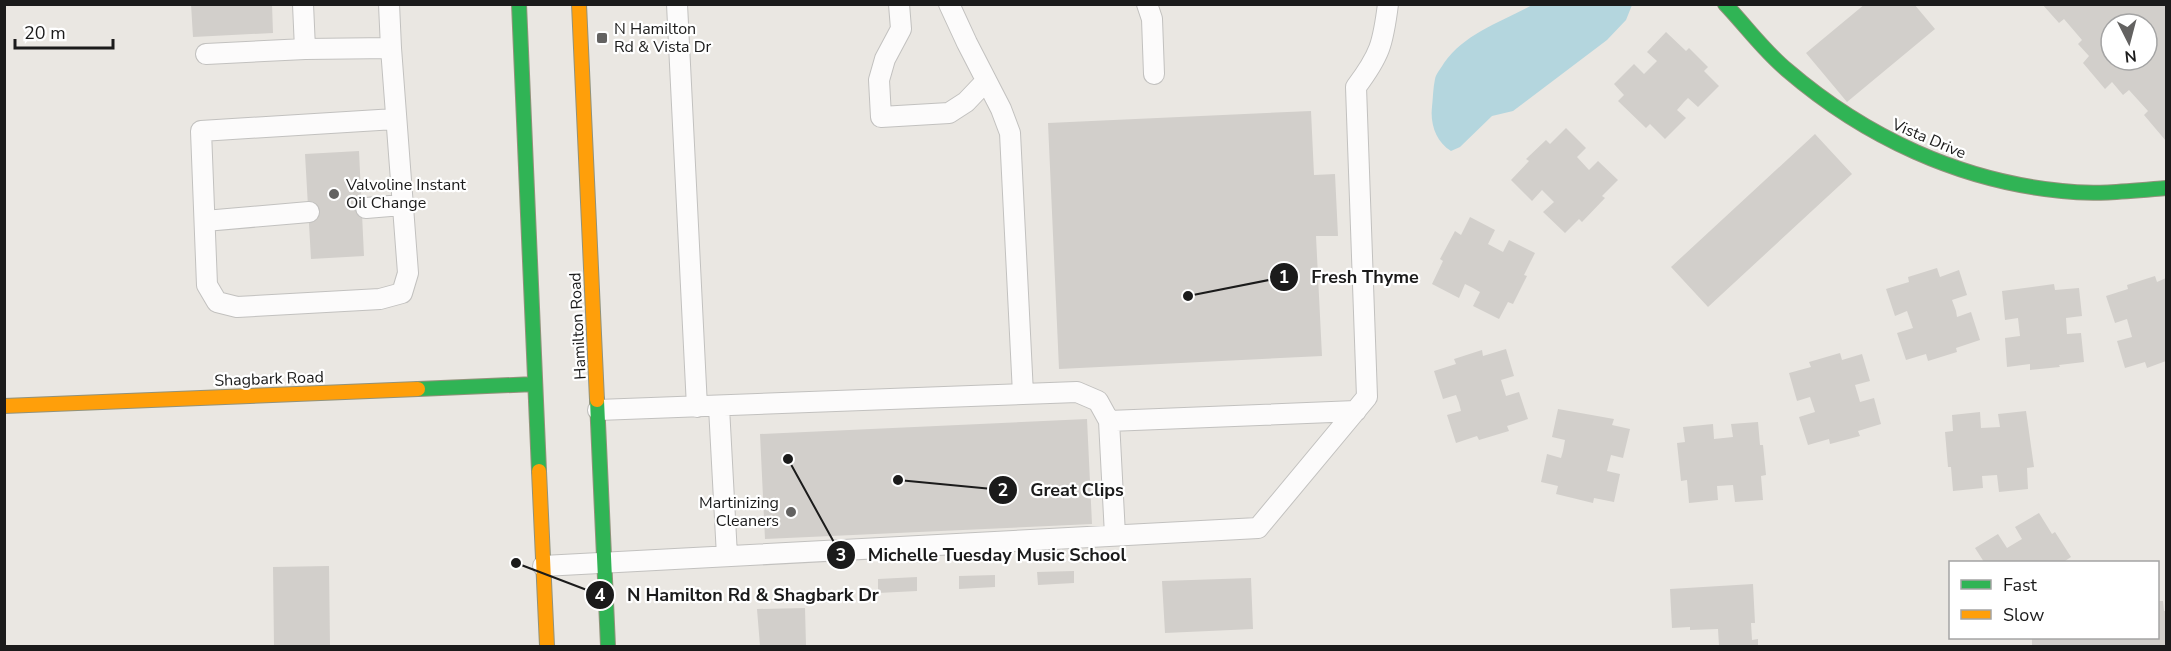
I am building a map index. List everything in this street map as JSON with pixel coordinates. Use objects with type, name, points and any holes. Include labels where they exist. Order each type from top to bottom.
[{"type":"main road","points":[[519,4],[547,646]]},
{"type":"main road","name":"Hamilton Road","points":[[579,4],[608,646]]},
{"type":"main road","name":"Vista Drive","points":[[1725,4],[1786,69],[1823,99],[1883,137],[1945,165],[1988,180],[2043,190],[2087,193],[2166,188]]},
{"type":"main road","name":"Shagbark Road","points":[[4,406],[535,384]]},
{"type":"lane","points":[[303,4],[305,49]]},
{"type":"lane","points":[[389,4],[395,119],[408,273],[402,293],[380,299],[237,308],[218,303],[207,285],[201,130],[395,119]]},
{"type":"lane","points":[[677,4],[697,407]]},
{"type":"lane","points":[[899,4],[901,29],[885,59],[879,80],[881,117],[949,112],[966,102],[986,81]]},
{"type":"lane","points":[[950,4],[1001,109],[1010,133],[1023,394]]},
{"type":"lane","points":[[1147,4],[1152,19],[1154,74]]},
{"type":"lane","points":[[543,566],[1258,528],[1367,397],[1356,87],[1375,62],[1384,35],[1388,4]]},
{"type":"lane","points":[[206,54],[391,48]]},
{"type":"lane","points":[[366,208],[402,205]]},
{"type":"lane","points":[[205,221],[309,212]]},
{"type":"lane","points":[[598,410],[1077,392],[1098,401],[1109,421],[1115,535]]},
{"type":"lane","points":[[719,407],[727,556]]},
{"type":"lane","points":[[1109,421],[1356,411]]},
{"type":"water","points":[[1532,5],[1632,5],[1626,20],[1607,40],[1513,111],[1492,116],[1460,147],[1451,151],[1441,143],[1432,120],[1437,73],[1453,53],[1473,36]]},
{"type":"building","points":[[191,4],[272,4],[273,33],[193,37]]},
{"type":"building","points":[[1865,4],[1914,4],[1935,29],[1847,102],[1806,53]]},
{"type":"building","points":[[2042,4],[2166,4],[2166,141],[2144,115],[2148,111],[2129,90],[2123,95],[2112,82],[2105,89],[2083,63],[2089,56],[2078,44],[2082,40],[2064,19],[2059,23]]},
{"type":"building","points":[[1666,32],[1686,51],[1689,48],[1708,67],[1704,71],[1719,86],[1698,107],[1688,98],[1677,110],[1686,118],[1665,139],[1650,124],[1646,128],[1618,101],[1624,95],[1614,84],[1634,64],[1644,74],[1657,61],[1647,52]]},
{"type":"building","points":[[1311,111],[1314,175],[1335,174],[1338,236],[1316,236],[1322,356],[1059,369],[1048,123]]},
{"type":"building","points":[[1566,128],[1586,148],[1577,157],[1589,170],[1598,161],[1618,180],[1602,196],[1605,198],[1582,222],[1579,219],[1565,233],[1543,212],[1554,202],[1542,190],[1532,201],[1511,180],[1529,161],[1526,159],[1546,140],[1550,144]]},
{"type":"building","points":[[1815,134],[1852,174],[1708,307],[1671,267]]},
{"type":"building","name":"Valvoline Instant Oil Change","points":[[359,151],[364,256],[311,259],[305,154]]},
{"type":"building","points":[[1470,217],[1495,230],[1488,244],[1503,252],[1509,240],[1535,253],[1513,304],[1508,302],[1499,319],[1473,306],[1480,292],[1473,288],[1465,284],[1459,298],[1432,284],[1443,261],[1440,259],[1455,231],[1461,235]]},
{"type":"building","points":[[1937,268],[1940,277],[1959,270],[1967,295],[1952,300],[1957,317],[1971,312],[1980,340],[1956,348],[1957,352],[1928,361],[1926,354],[1906,360],[1897,333],[1913,328],[1907,311],[1895,316],[1886,289],[1909,282],[1908,277]]},
{"type":"building","points":[[2155,276],[2157,282],[2166,278],[2166,361],[2147,368],[2145,362],[2125,368],[2117,341],[2132,337],[2127,319],[2115,323],[2106,296],[2128,289],[2127,285]]},
{"type":"building","points":[[2054,284],[2055,290],[2079,288],[2082,316],[2066,318],[2067,334],[2081,333],[2084,362],[2030,370],[2030,364],[2007,367],[2005,338],[2020,336],[2018,318],[2005,320],[2002,291]]},
{"type":"building","points":[[1506,349],[1514,376],[1501,380],[1506,396],[1519,392],[1528,419],[1507,426],[1509,431],[1479,440],[1477,436],[1456,443],[1447,415],[1461,411],[1459,403],[1456,395],[1443,399],[1434,371],[1456,364],[1454,359],[1482,350],[1483,356]]},
{"type":"building","points":[[1840,353],[1842,360],[1862,354],[1870,381],[1855,385],[1860,402],[1874,398],[1881,424],[1858,431],[1860,436],[1830,444],[1829,439],[1808,445],[1799,417],[1815,412],[1810,397],[1797,401],[1789,373],[1811,367],[1809,362]]},
{"type":"building","points":[[1558,409],[1614,419],[1612,425],[1630,429],[1623,458],[1611,455],[1607,471],[1620,474],[1614,502],[1594,498],[1593,503],[1556,494],[1558,486],[1541,482],[1547,454],[1561,458],[1563,451],[1565,440],[1552,437]]},
{"type":"building","points":[[2026,411],[2034,467],[2027,468],[2028,489],[1999,492],[1997,475],[1982,476],[1983,488],[1953,491],[1945,432],[1953,431],[1952,415],[1980,412],[1981,428],[2000,427],[1998,414]]},
{"type":"building","points":[[1087,419],[1092,524],[765,539],[760,434]]},
{"type":"building","points":[[1758,422],[1766,475],[1761,476],[1763,500],[1735,502],[1733,485],[1717,486],[1718,500],[1689,503],[1687,480],[1681,481],[1677,443],[1685,442],[1683,427],[1713,424],[1714,439],[1733,437],[1731,424]]},
{"type":"building","points":[[2039,513],[2052,534],[2055,532],[2071,557],[2065,561],[1983,561],[1975,548],[1998,534],[2007,548],[2022,539],[2015,527]]},
{"type":"building","points":[[329,566],[330,646],[274,646],[273,567]]},
{"type":"building","points":[[1074,571],[1074,583],[1038,585],[1037,572]]},
{"type":"building","points":[[995,575],[995,587],[959,589],[959,576]]},
{"type":"building","points":[[917,577],[917,591],[878,593],[878,579]]},
{"type":"building","points":[[1251,578],[1253,629],[1165,633],[1162,581]]},
{"type":"building","points":[[1753,584],[1755,623],[1751,623],[1752,640],[1758,639],[1758,646],[1719,646],[1718,629],[1672,628],[1670,589]]},
{"type":"building","points":[[2159,601],[2163,601],[2164,611],[2166,611],[2166,646],[2032,646],[2032,639],[2159,639]]},
{"type":"building","points":[[805,608],[806,646],[760,646],[757,609]]},
{"type":"traffic: fast","points":[[519,4],[539,471]]},
{"type":"traffic: fast","points":[[1725,4],[1771,55],[1817,94],[1881,135],[1915,152],[1951,166],[2024,186],[2088,193],[2166,188]]},
{"type":"traffic: fast","points":[[418,389],[535,384]]},
{"type":"traffic: fast","points":[[597,400],[608,646]]},
{"type":"traffic: slow","points":[[579,4],[597,400]]},
{"type":"traffic: slow","points":[[4,406],[418,389]]},
{"type":"traffic: slow","points":[[539,471],[547,646]]},
{"type":"place","name":"N Hamilton Rd & Vista Dr","points":[[602,38]]},
{"type":"place","name":"Valvoline Instant Oil Change","points":[[334,194]]},
{"type":"place","name":"Fresh Thyme","points":[[1188,296]]},
{"type":"place","name":"Michelle Tuesday Music School","points":[[788,459]]},
{"type":"place","name":"Great Clips","points":[[898,480]]},
{"type":"place","name":"Martinizing Cleaners","points":[[791,512]]},
{"type":"place","name":"N Hamilton Rd & Shagbark Dr","points":[[516,563]]}]
